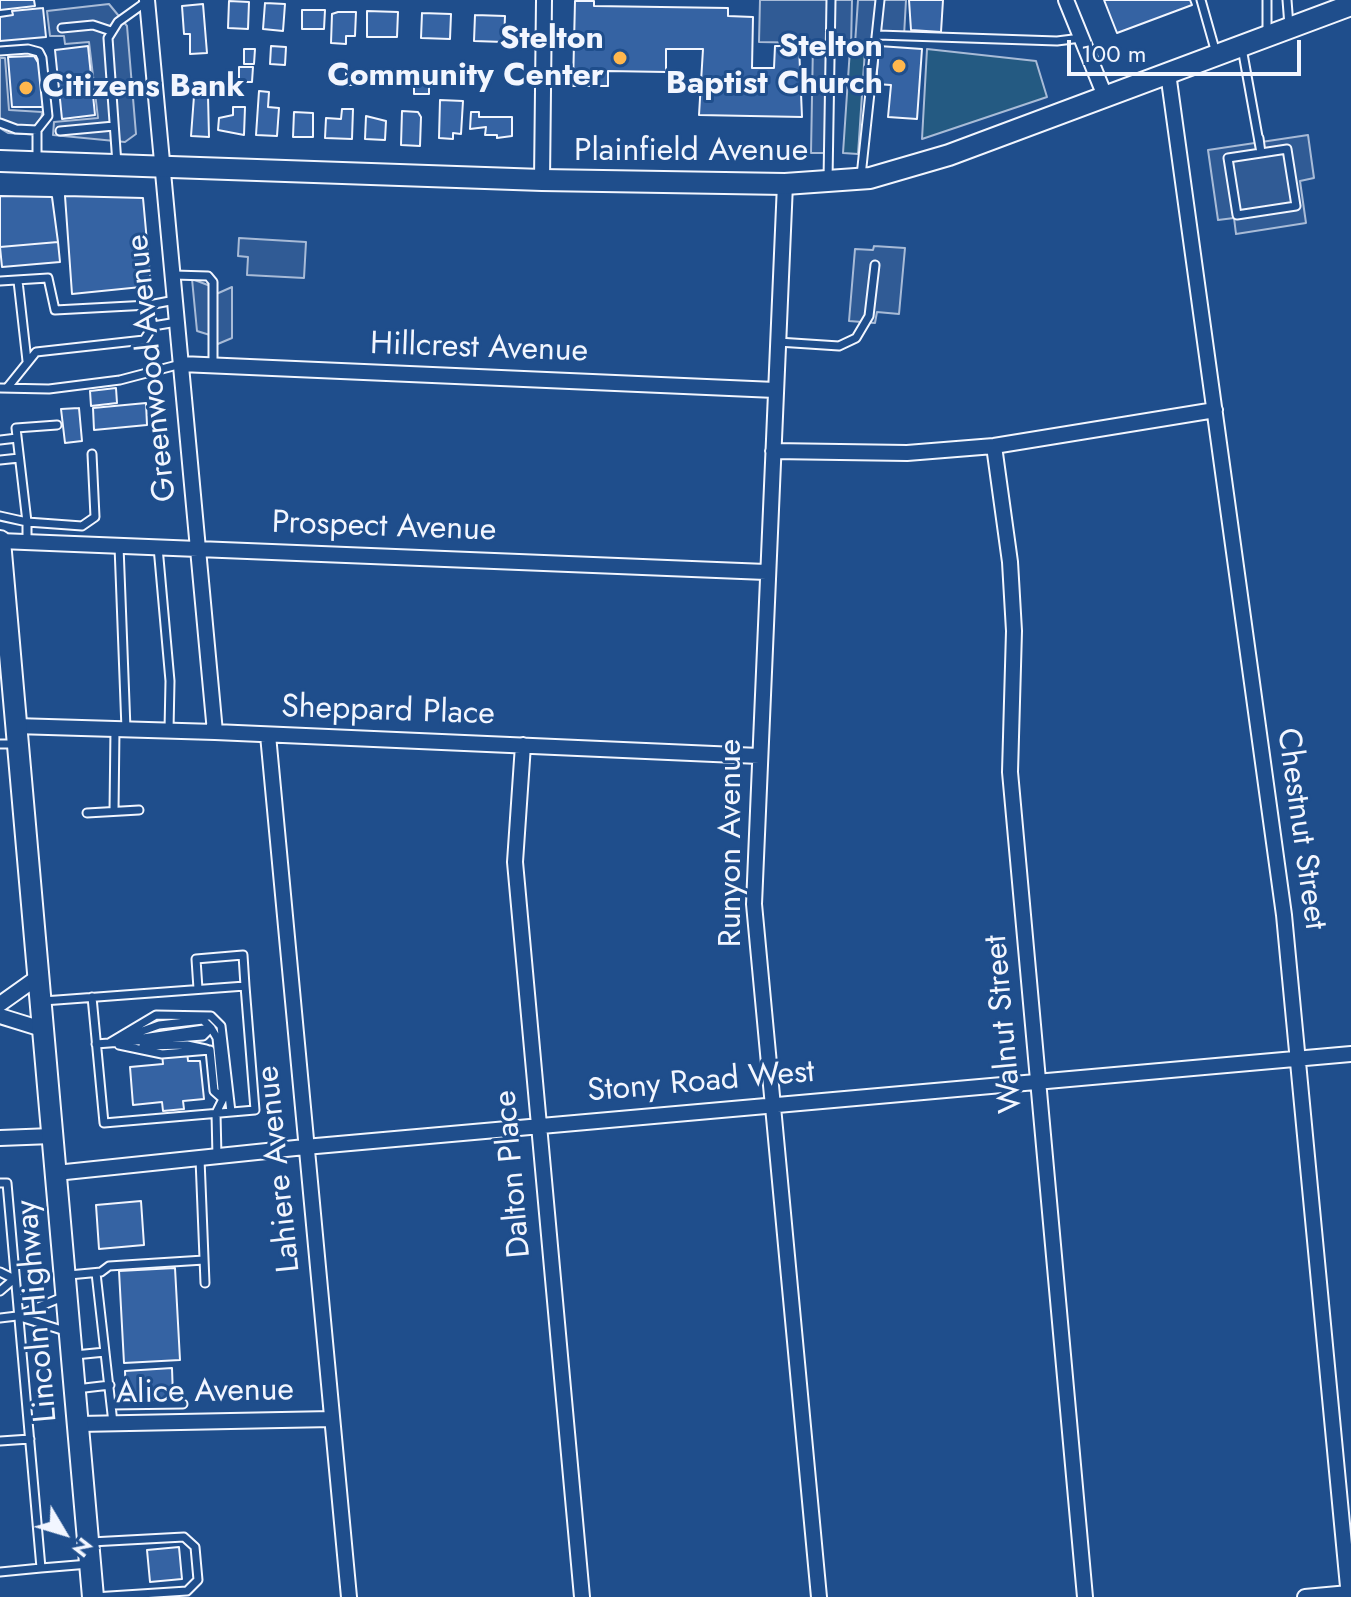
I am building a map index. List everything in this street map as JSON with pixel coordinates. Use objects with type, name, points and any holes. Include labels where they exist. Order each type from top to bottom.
[{"type":"main road","name":"Plainfield Avenue","points":[[0,161],[542,180],[785,184],[860,179],[949,155],[1351,5]]},
{"type":"main road","name":"Lincoln Highway","points":[[0,541],[10,738],[38,977],[93,1597]]},
{"type":"street","points":[[542,180],[544,0]]},
{"type":"street","points":[[1066,0],[1105,96]]},
{"type":"street","name":"Greenwood Avenue","points":[[147,1],[215,732]]},
{"type":"street","name":"Chestnut Street","points":[[1168,73],[1284,915],[1349,1595]]},
{"type":"street","name":"Runyon Avenue","points":[[785,184],[754,904],[819,1597]]},
{"type":"street","name":"Hillcrest Avenue","points":[[181,364],[775,390]]},
{"type":"street","points":[[773,451],[907,453],[994,446],[1215,410]]},
{"type":"street","name":"Walnut Street","points":[[994,446],[1010,562],[1014,631],[1010,772],[1085,1597]]},
{"type":"street","name":"Prospect Avenue","points":[[0,541],[766,572]]},
{"type":"street","name":"Sheppard Place","points":[[10,738],[121,729],[169,730],[759,756]]},
{"type":"street","name":"Lahiere Avenue","points":[[268,735],[349,1597]]},
{"type":"street","name":"Dalton Place","points":[[523,745],[515,862],[582,1597]]},
{"type":"street","points":[[0,1004],[38,977]]},
{"type":"street","points":[[0,1016],[42,1029]]},
{"type":"street","name":"Stony Road West","points":[[56,1173],[305,1147],[1351,1054]]},
{"type":"street","points":[[0,1138],[52,1136]]},
{"type":"street","name":"Alice Avenue","points":[[79,1424],[332,1419]]},
{"type":"street","points":[[1305,1597],[1349,1595]]},
{"type":"lane","points":[[828,182],[831,0]]},
{"type":"lane","points":[[860,179],[880,0]]},
{"type":"lane","points":[[1201,0],[1217,55]]},
{"type":"lane","points":[[1267,0],[1267,36]]},
{"type":"lane","points":[[1287,0],[1289,28]]},
{"type":"lane","points":[[118,166],[108,38],[111,31],[147,1]]},
{"type":"lane","points":[[62,28],[93,25],[111,31]]},
{"type":"lane","points":[[878,35],[1057,41],[1081,38]]},
{"type":"lane","points":[[1241,46],[1261,153]]},
{"type":"lane","points":[[0,51],[28,49],[39,52],[42,58],[48,116],[37,130],[37,162]]},
{"type":"lane","points":[[0,123],[37,130]]},
{"type":"lane","points":[[60,131],[114,126]]},
{"type":"lane","points":[[1287,149],[1296,206],[1237,215],[1228,158],[1261,153],[1287,149]]},
{"type":"lane","points":[[778,342],[839,346],[856,338],[869,316],[875,265]]},
{"type":"lane","points":[[172,275],[208,276],[213,282],[213,365]]},
{"type":"lane","points":[[0,281],[48,278],[55,310],[149,305],[175,300]]},
{"type":"lane","points":[[18,281],[27,361]]},
{"type":"lane","points":[[3,388],[36,352],[144,340],[153,326],[149,305]]},
{"type":"lane","points":[[153,326],[177,322]]},
{"type":"lane","points":[[3,388],[49,389],[120,380],[181,364]]},
{"type":"lane","points":[[27,543],[16,428],[57,425]]},
{"type":"lane","points":[[0,440],[17,438]]},
{"type":"lane","points":[[0,516],[27,522],[82,526],[95,517],[92,454]]},
{"type":"lane","points":[[0,460],[19,458]]},
{"type":"lane","points":[[82,526],[84,545]]},
{"type":"lane","points":[[114,811],[121,729],[119,546]]},
{"type":"lane","points":[[158,547],[170,681],[169,730]]},
{"type":"lane","points":[[87,813],[139,810]]},
{"type":"lane","points":[[92,997],[104,1123],[255,1110],[243,955],[196,959],[198,989]]},
{"type":"lane","points":[[40,1001],[245,986]]},
{"type":"lane","points":[[109,1043],[156,1015],[211,1016],[221,1026],[231,1112]]},
{"type":"lane","points":[[96,1044],[211,1028],[217,1038],[223,1099],[216,1113],[217,1157]]},
{"type":"lane","points":[[109,1043],[162,1054],[210,1050],[214,1091],[223,1099]]},
{"type":"lane","points":[[200,1159],[205,1283]]},
{"type":"lane","points":[[0,1183],[7,1183],[41,1568]]},
{"type":"lane","points":[[17,1316],[66,1285],[109,1266],[204,1260]]},
{"type":"lane","points":[[96,1273],[113,1423]]},
{"type":"lane","points":[[0,1274],[14,1279]]},
{"type":"lane","points":[[0,1284],[14,1279]]},
{"type":"lane","points":[[0,1291],[14,1279]]},
{"type":"lane","points":[[0,1318],[17,1316],[71,1333]]},
{"type":"lane","points":[[73,1355],[105,1352]]},
{"type":"lane","points":[[76,1389],[110,1385]]},
{"type":"lane","points":[[111,1405],[183,1404]]},
{"type":"lane","points":[[0,1441],[30,1439]]},
{"type":"lane","points":[[88,1542],[184,1537],[195,1547],[198,1580],[187,1591],[93,1597]]},
{"type":"lane","points":[[0,1572],[90,1564]]},
{"type":"shaded area","points":[[760,0],[852,0],[851,49],[831,48],[829,153],[811,153],[813,43],[759,42]]},
{"type":"shaded area","points":[[858,0],[906,0],[904,36],[879,35],[874,45],[855,44]]},
{"type":"shaded area","points":[[109,4],[127,26],[136,134],[125,142],[53,135],[54,122],[98,118],[89,42],[65,44],[64,36],[50,36],[47,11]]},
{"type":"shaded area","points":[[850,49],[865,50],[858,154],[843,153]]},
{"type":"shaded area","points":[[927,49],[1036,61],[1047,97],[922,139]]},
{"type":"shaded area","points":[[0,58],[5,58],[9,110],[42,112],[40,135],[8,133],[0,128]]},
{"type":"shaded area","points":[[1308,135],[1314,178],[1300,181],[1306,223],[1236,234],[1234,218],[1218,220],[1208,150]]},
{"type":"shaded area","points":[[239,238],[306,242],[304,278],[247,275],[248,257],[238,256]]},
{"type":"shaded area","points":[[874,246],[905,248],[899,314],[877,312],[875,323],[849,321],[855,249],[873,250]]},
{"type":"shaded area","points":[[192,279],[213,287],[214,295],[232,287],[232,338],[213,346],[213,336],[197,331]]},
{"type":"building","points":[[0,0],[34,0],[35,6],[0,10]]},
{"type":"building","points":[[909,0],[943,0],[941,32],[911,30]]},
{"type":"building","points":[[1104,0],[1190,0],[1192,5],[1117,33]]},
{"type":"building","points":[[229,1],[249,2],[248,29],[228,28]]},
{"type":"building","name":"Stelton Community Center","points":[[575,1],[594,1],[594,6],[728,8],[728,16],[753,17],[752,68],[774,68],[775,46],[799,46],[802,117],[699,115],[703,49],[666,49],[666,72],[608,71],[608,86],[573,86]]},
{"type":"building","points":[[265,3],[285,4],[283,31],[263,29]]},
{"type":"building","points":[[203,4],[207,53],[190,54],[190,34],[184,34],[182,6]]},
{"type":"building","points":[[43,8],[46,37],[0,41],[0,17],[13,15],[12,11]]},
{"type":"building","points":[[302,10],[325,10],[324,29],[302,29]]},
{"type":"building","points":[[367,11],[398,12],[397,37],[367,37]]},
{"type":"building","points":[[356,12],[355,36],[346,36],[346,44],[331,43],[332,14]]},
{"type":"building","points":[[422,13],[451,14],[450,39],[421,38]]},
{"type":"building","points":[[475,15],[505,16],[504,42],[474,41]]},
{"type":"building","points":[[88,46],[95,115],[62,119],[55,50]]},
{"type":"building","points":[[271,46],[286,47],[285,65],[270,64]]},
{"type":"building","name":"Stelton Baptist Church","points":[[879,46],[922,49],[917,119],[888,117],[891,85],[876,84]]},
{"type":"building","points":[[244,49],[255,49],[254,64],[244,64]]},
{"type":"building","name":"Citizens Bank","points":[[34,56],[39,64],[43,107],[12,107],[8,57]]},
{"type":"building","points":[[239,67],[253,67],[252,82],[239,82]]},
{"type":"building","points":[[346,72],[360,72],[360,85],[346,85]]},
{"type":"building","points":[[414,78],[429,78],[429,94],[414,94]]},
{"type":"building","points":[[259,91],[269,92],[268,107],[279,108],[277,136],[256,135]]},
{"type":"building","points":[[194,96],[208,96],[209,137],[191,136]]},
{"type":"building","points":[[440,100],[463,101],[461,134],[453,133],[453,139],[439,138]]},
{"type":"building","points":[[233,107],[245,107],[244,135],[218,130],[219,118],[233,115]]},
{"type":"building","points":[[342,109],[353,109],[352,139],[325,138],[326,118],[341,119]]},
{"type":"building","points":[[402,111],[418,112],[421,117],[420,146],[401,145]]},
{"type":"building","points":[[294,112],[313,113],[313,137],[293,137]]},
{"type":"building","points":[[471,112],[479,112],[479,117],[512,117],[512,136],[497,138],[497,135],[485,135],[486,127],[470,129]]},
{"type":"building","points":[[366,116],[386,121],[385,140],[365,139]]},
{"type":"building","points":[[0,196],[52,197],[58,242],[0,247]]},
{"type":"building","points":[[65,196],[143,198],[151,286],[72,294]]},
{"type":"building","points":[[58,242],[60,262],[2,267],[0,247]]},
{"type":"building","points":[[116,388],[117,403],[91,406],[90,391]]},
{"type":"building","points":[[146,403],[147,425],[94,430],[93,408]]},
{"type":"building","points":[[79,408],[82,441],[65,443],[61,409]]},
{"type":"building","points":[[184,1020],[188,1061],[200,1061],[204,1099],[183,1101],[184,1109],[163,1111],[162,1102],[133,1105],[130,1067],[163,1064],[159,1022]]},
{"type":"building","points":[[141,1201],[144,1245],[99,1249],[96,1205]]},
{"type":"building","points":[[175,1268],[180,1360],[124,1363],[119,1271]]},
{"type":"building","points":[[172,1368],[173,1397],[126,1399],[125,1371]]},
{"type":"building","points":[[179,1547],[182,1579],[150,1582],[147,1550]]},
{"type":"place","name":"Stelton Community Center","points":[[620,58]]},
{"type":"place","name":"Stelton Baptist Church","points":[[899,66]]},
{"type":"place","name":"Citizens Bank","points":[[26,88]]}]
